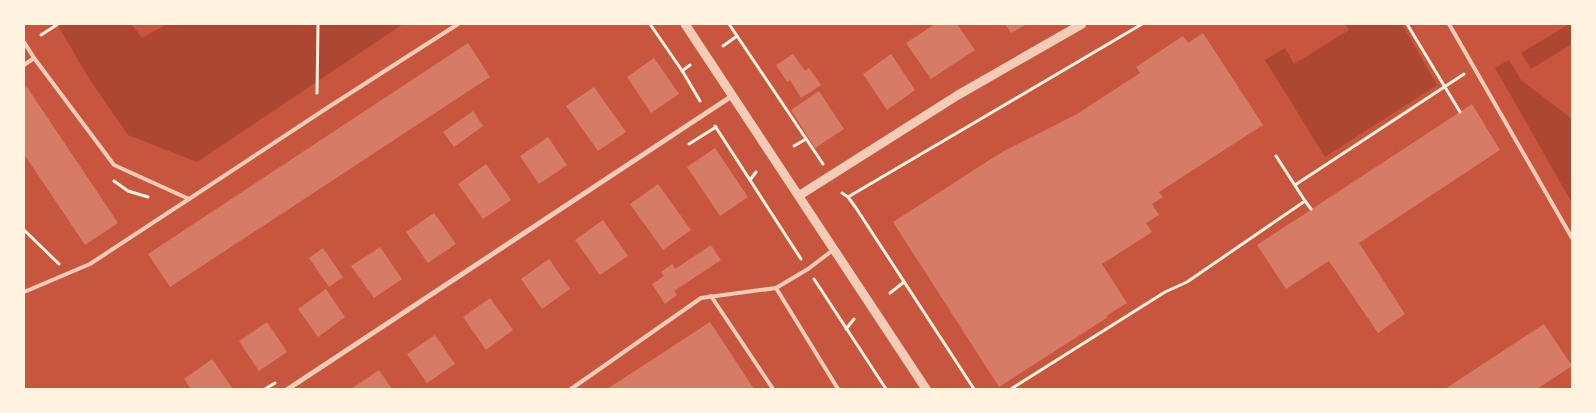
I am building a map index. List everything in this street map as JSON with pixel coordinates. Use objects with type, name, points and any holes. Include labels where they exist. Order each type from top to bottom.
[{"type":"street","points":[[685,24],[800,195],[926,389]]},
{"type":"street","points":[[800,195],[958,95],[1082,24]]},
{"type":"street","points":[[288,389],[732,96]]},
{"type":"lane","points":[[24,292],[90,264],[458,24]]},
{"type":"lane","points":[[1449,24],[1572,238]]},
{"type":"lane","points":[[24,42],[114,166],[188,199]]},
{"type":"lane","points":[[24,65],[34,58]]},
{"type":"lane","points":[[571,389],[701,298],[776,288],[808,270],[834,249]]},
{"type":"lane","points":[[776,288],[838,389]]},
{"type":"lane","points":[[711,296],[773,389]]},
{"type":"path","points":[[41,35],[58,24]]},
{"type":"path","points":[[317,93],[318,24]]},
{"type":"path","points":[[650,24],[682,70],[707,114],[886,389]]},
{"type":"path","points":[[729,24],[823,165]]},
{"type":"path","points":[[848,197],[1142,24]]},
{"type":"path","points":[[1408,24],[1460,112]]},
{"type":"path","points":[[723,46],[737,36]]},
{"type":"path","points":[[682,70],[690,65]]},
{"type":"path","points":[[1295,185],[1474,67]]},
{"type":"path","points":[[794,146],[806,139]]},
{"type":"path","points":[[1276,156],[1311,209]]},
{"type":"path","points":[[750,180],[756,172]]},
{"type":"path","points":[[112,180],[128,191]]},
{"type":"path","points":[[842,193],[848,197],[974,389]]},
{"type":"path","points":[[1011,389],[1165,292],[1186,282],[1305,201]]},
{"type":"path","points":[[24,230],[60,265]]},
{"type":"path","points":[[890,293],[904,282]]},
{"type":"path","points":[[846,329],[854,319]]},
{"type":"shaded area","points":[[57,24],[131,24],[142,38],[167,24],[403,24],[197,162],[128,135],[90,80]]},
{"type":"shaded area","points":[[1345,24],[1402,24],[1437,85],[1325,157],[1265,60],[1285,48],[1294,64],[1349,30]]},
{"type":"shaded area","points":[[1572,24],[1572,44],[1531,69],[1521,53]]},
{"type":"shaded area","points":[[1509,60],[1521,80],[1572,119],[1572,203],[1495,68]]},
{"type":"building","points":[[935,24],[957,24],[975,50],[931,79],[906,43]]},
{"type":"building","points":[[1005,24],[1027,24],[1011,33]]},
{"type":"building","points":[[1203,33],[1263,125],[1159,192],[1163,197],[1152,204],[1159,215],[1146,223],[1152,232],[1102,264],[1127,303],[999,387],[893,222],[1002,152],[1077,114],[1140,73],[1136,67],[1183,36],[1188,43]]},
{"type":"building","points":[[468,43],[490,77],[170,287],[148,254]]},
{"type":"building","points":[[793,54],[805,71],[809,68],[821,85],[801,98],[790,80],[787,82],[776,65]]},
{"type":"building","points":[[891,54],[915,90],[887,110],[863,74]]},
{"type":"building","points":[[654,58],[679,94],[651,113],[627,77]]},
{"type":"building","points":[[27,87],[118,223],[85,245],[24,154],[24,89]]},
{"type":"building","points":[[594,87],[626,132],[598,151],[566,106]]},
{"type":"building","points":[[819,91],[844,129],[815,148],[791,110]]},
{"type":"building","points":[[1472,104],[1500,150],[1359,243],[1405,314],[1378,333],[1329,261],[1286,289],[1257,245]]},
{"type":"building","points":[[473,111],[483,126],[454,147],[443,132]]},
{"type":"building","points":[[548,137],[567,165],[539,184],[520,156]]},
{"type":"building","points":[[715,148],[748,197],[720,216],[687,167]]},
{"type":"building","points":[[486,164],[511,200],[483,219],[458,184]]},
{"type":"building","points":[[658,184],[691,230],[663,250],[630,204]]},
{"type":"building","points":[[434,213],[456,244],[428,263],[406,232]]},
{"type":"building","points":[[603,220],[628,256],[600,275],[575,240]]},
{"type":"building","points":[[711,245],[721,260],[674,291],[677,295],[665,304],[652,284],[664,276],[661,272],[672,264],[675,269]]},
{"type":"building","points":[[380,247],[402,279],[374,298],[351,266]]},
{"type":"building","points":[[323,248],[343,277],[329,287],[309,258]]},
{"type":"building","points":[[549,259],[570,289],[542,309],[521,279]]},
{"type":"building","points":[[326,289],[345,317],[318,337],[298,309]]},
{"type":"building","points":[[490,298],[513,330],[486,350],[463,317]]},
{"type":"building","points":[[267,322],[287,352],[259,371],[239,341]]},
{"type":"building","points":[[710,322],[754,389],[607,389]]},
{"type":"building","points":[[1544,324],[1572,366],[1537,389],[1445,389]]},
{"type":"building","points":[[435,335],[455,364],[427,383],[407,354]]},
{"type":"building","points":[[212,359],[233,389],[191,389],[184,379]]},
{"type":"building","points":[[379,370],[392,389],[351,389]]}]
